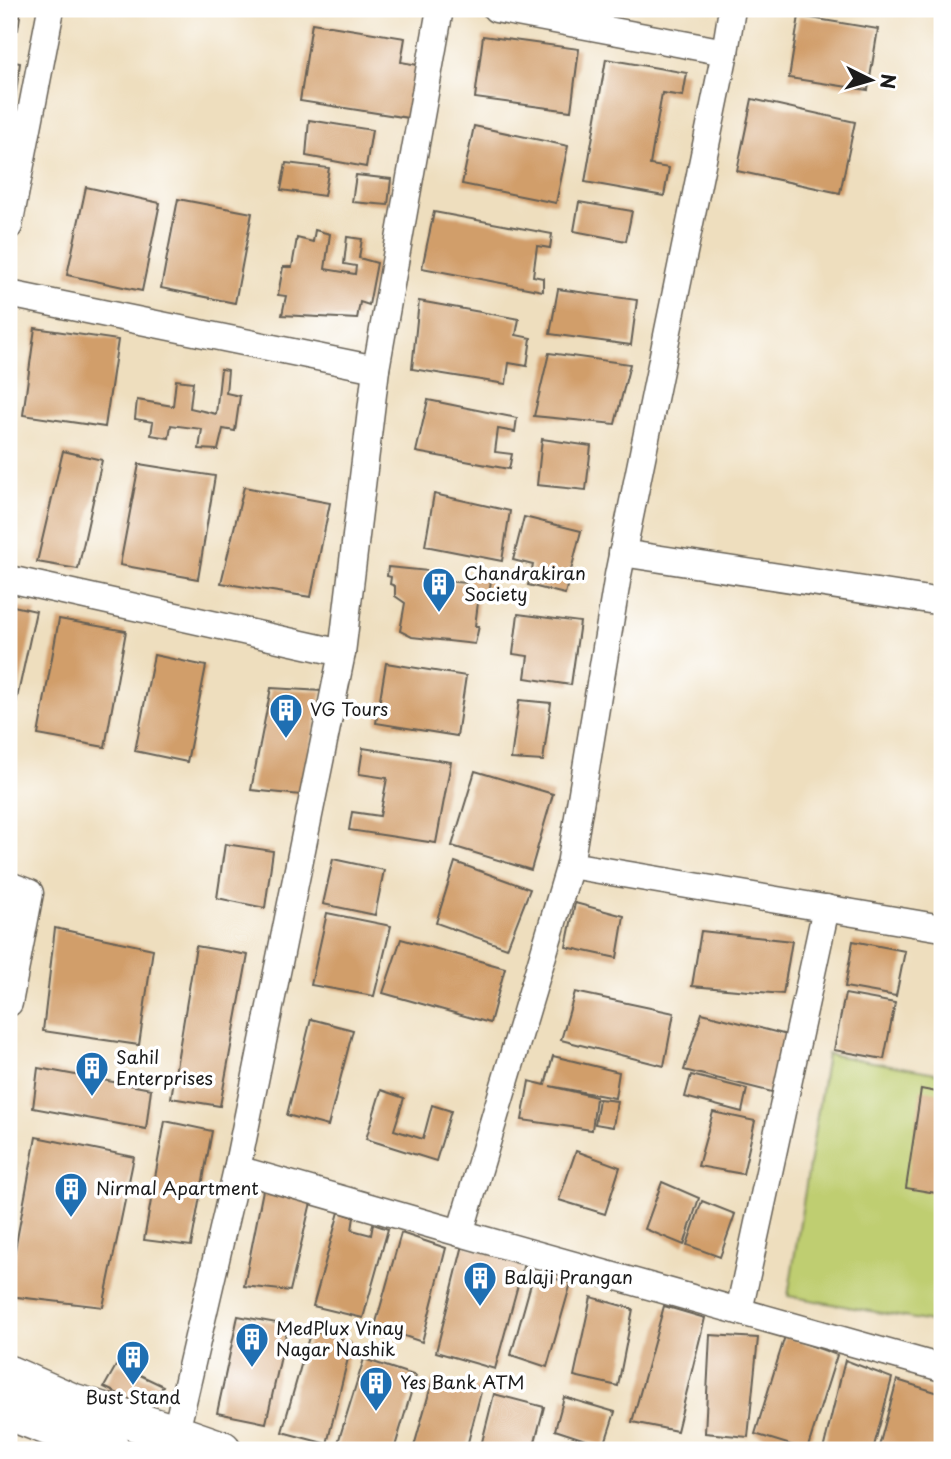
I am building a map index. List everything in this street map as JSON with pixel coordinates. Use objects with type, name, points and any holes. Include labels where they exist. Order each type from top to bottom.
[{"type":"main road","points":[[9,1376],[174,1442],[222,1450]]},
{"type":"main road","points":[[9,1411],[111,1450]]},
{"type":"street","points":[[9,226],[51,9]]},
{"type":"street","points":[[174,1442],[237,1169],[342,653],[376,369],[440,9]]},
{"type":"street","points":[[496,9],[725,52]]},
{"type":"street","points":[[460,1233],[570,865],[622,553],[732,9]]},
{"type":"street","points":[[9,294],[376,369]]},
{"type":"street","points":[[622,553],[941,597]]},
{"type":"street","points":[[9,579],[342,653]]},
{"type":"street","points":[[570,865],[942,928]]},
{"type":"street","points":[[9,886],[30,893],[9,1003]]},
{"type":"street","points":[[739,1311],[826,908]]},
{"type":"street","points":[[237,1169],[942,1368]]},
{"type":"green space","points":[[827,1054],[942,1074],[942,1324],[788,1296]]},
{"type":"building","points":[[9,9],[21,9],[18,30],[9,29]]},
{"type":"building","points":[[799,16],[878,29],[868,90],[789,78]]},
{"type":"building","points":[[312,23],[405,38],[401,62],[418,65],[409,118],[300,101]]},
{"type":"building","points":[[483,36],[579,49],[571,111],[475,98]]},
{"type":"building","points":[[606,59],[687,73],[683,96],[662,93],[650,165],[669,168],[664,196],[585,182]]},
{"type":"building","points":[[9,61],[20,63],[12,122],[9,122]]},
{"type":"building","points":[[752,99],[855,122],[840,193],[737,171]]},
{"type":"building","points":[[309,120],[372,130],[366,167],[306,156]]},
{"type":"building","points":[[474,126],[568,146],[556,203],[462,184]]},
{"type":"building","points":[[286,163],[329,168],[324,196],[281,190]]},
{"type":"building","points":[[356,175],[391,179],[388,205],[352,202]]},
{"type":"building","points":[[86,187],[160,203],[142,291],[67,275]]},
{"type":"building","points":[[178,199],[252,213],[235,303],[161,288]]},
{"type":"building","points":[[579,202],[632,211],[626,241],[574,231]]},
{"type":"building","points":[[434,212],[552,234],[550,248],[537,246],[533,276],[543,278],[543,291],[422,268]]},
{"type":"building","points":[[315,230],[330,234],[325,269],[355,274],[356,266],[344,264],[347,237],[362,239],[359,258],[377,263],[369,305],[360,302],[357,319],[282,315],[286,296],[278,295],[283,267],[292,267],[297,238],[313,242]]},
{"type":"building","points":[[558,289],[637,300],[631,345],[550,334]]},
{"type":"building","points":[[419,301],[519,319],[516,335],[531,338],[527,366],[509,363],[506,384],[412,369]]},
{"type":"building","points":[[35,328],[118,340],[105,427],[23,415]]},
{"type":"building","points":[[549,353],[630,364],[615,424],[534,416]]},
{"type":"building","points":[[221,369],[228,370],[226,393],[240,396],[235,431],[223,429],[218,450],[199,449],[202,429],[171,425],[169,438],[151,435],[153,422],[135,419],[137,400],[173,406],[176,380],[193,382],[190,408],[216,414]]},
{"type":"building","points":[[428,400],[517,418],[515,432],[498,429],[495,452],[512,454],[509,469],[416,452]]},
{"type":"building","points":[[542,439],[591,446],[586,490],[537,485]]},
{"type":"building","points":[[63,451],[102,460],[78,569],[37,562]]},
{"type":"building","points":[[139,464],[215,476],[198,579],[120,565]]},
{"type":"building","points":[[244,487],[330,503],[311,597],[221,583]]},
{"type":"building","points":[[434,494],[510,511],[502,561],[425,546]]},
{"type":"building","points":[[524,517],[581,531],[565,594],[528,585],[533,565],[513,560]]},
{"type":"building","name":"Chandrakiran Society","points":[[388,567],[429,571],[425,579],[440,581],[468,583],[469,576],[491,579],[489,597],[479,595],[475,626],[479,626],[475,644],[412,637],[400,631],[405,603],[395,596],[395,586],[390,584],[391,577],[387,576]]},
{"type":"building","points":[[9,605],[36,611],[11,726],[9,725]]},
{"type":"building","points":[[518,614],[580,622],[571,685],[525,678],[528,656],[513,654]]},
{"type":"building","points":[[59,619],[126,631],[105,747],[38,735]]},
{"type":"building","points":[[154,655],[206,666],[187,762],[135,751]]},
{"type":"building","points":[[386,663],[466,676],[457,736],[376,723]]},
{"type":"building","name":"VG Tours","points":[[271,688],[322,691],[301,795],[251,790]]},
{"type":"building","points":[[519,700],[551,703],[543,761],[511,759]]},
{"type":"building","points":[[363,748],[451,762],[436,843],[349,830],[352,812],[380,816],[387,778],[359,774]]},
{"type":"building","points":[[475,771],[553,794],[531,870],[452,846]]},
{"type":"building","points":[[225,844],[273,851],[265,908],[217,898]]},
{"type":"building","points":[[333,859],[384,870],[375,915],[323,904]]},
{"type":"building","points":[[455,862],[530,889],[507,948],[436,923]]},
{"type":"building","points":[[575,903],[624,916],[617,958],[566,947]]},
{"type":"building","points":[[327,913],[391,926],[374,996],[311,985]]},
{"type":"building","points":[[55,928],[153,949],[139,1045],[43,1031]]},
{"type":"building","points":[[701,931],[792,941],[783,994],[692,986]]},
{"type":"building","points":[[401,939],[505,968],[490,1023],[383,993]]},
{"type":"building","points":[[853,941],[905,951],[896,996],[845,987]]},
{"type":"building","points":[[196,946],[248,955],[220,1106],[171,1098]]},
{"type":"building","points":[[575,992],[674,1013],[664,1066],[561,1040]]},
{"type":"building","points":[[845,994],[895,1003],[884,1059],[834,1050]]},
{"type":"building","points":[[702,1013],[791,1036],[780,1094],[684,1070]]},
{"type":"building","points":[[311,1019],[353,1030],[328,1126],[287,1115]]},
{"type":"building","points":[[553,1056],[619,1072],[615,1098],[550,1086],[596,1097],[592,1130],[522,1120],[529,1081],[545,1085]]},
{"type":"building","name":"Sahil Enterprises","points":[[38,1068],[151,1089],[146,1129],[33,1108]]},
{"type":"building","points":[[691,1075],[747,1089],[742,1112],[685,1097]]},
{"type":"building","points":[[921,1089],[942,1093],[942,1194],[906,1188]]},
{"type":"building","points":[[381,1090],[404,1098],[394,1130],[423,1139],[432,1105],[451,1111],[436,1161],[366,1139]]},
{"type":"building","points":[[599,1099],[617,1101],[613,1127],[595,1124]]},
{"type":"building","points":[[713,1112],[755,1121],[743,1174],[698,1166]]},
{"type":"building","points":[[165,1121],[212,1131],[191,1246],[144,1240]]},
{"type":"building","name":"Nirmal Apartment","points":[[36,1137],[134,1157],[103,1307],[9,1296],[9,1282]]},
{"type":"building","points":[[576,1151],[620,1167],[605,1214],[559,1200]]},
{"type":"building","points":[[662,1182],[699,1198],[684,1245],[645,1229]]},
{"type":"building","points":[[264,1185],[312,1198],[290,1291],[244,1286]]},
{"type":"building","points":[[702,1201],[735,1214],[720,1257],[687,1245]]},
{"type":"building","points":[[339,1212],[354,1217],[352,1230],[371,1235],[373,1224],[388,1229],[363,1318],[313,1306]]},
{"type":"building","points":[[401,1233],[446,1248],[422,1342],[375,1326]]},
{"type":"building","name":"Balaji Prangan","points":[[463,1245],[524,1263],[495,1369],[436,1352]]},
{"type":"building","points":[[534,1273],[571,1283],[547,1367],[511,1355]]},
{"type":"building","points":[[591,1297],[633,1309],[618,1386],[574,1376]]},
{"type":"building","points":[[664,1306],[705,1318],[677,1431],[632,1422]]},
{"type":"building","name":"MedPlux Vinay Nagar Nashik","points":[[238,1316],[288,1325],[266,1423],[217,1413]]},
{"type":"building","points":[[311,1330],[352,1342],[327,1444],[282,1432]]},
{"type":"building","points":[[710,1335],[758,1338],[748,1437],[705,1433]]},
{"type":"building","points":[[785,1336],[837,1355],[807,1450],[755,1434]]},
{"type":"building","name":"Yes Bank ATM","points":[[364,1359],[416,1376],[394,1450],[336,1449]]},
{"type":"building","points":[[845,1360],[892,1378],[873,1450],[823,1450]]},
{"type":"building","name":"Bust Stand","points":[[117,1364],[163,1386],[149,1409],[104,1387]]},
{"type":"building","points":[[433,1379],[482,1388],[466,1450],[413,1450]]},
{"type":"building","points":[[897,1380],[942,1394],[940,1450],[878,1450]]},
{"type":"building","points":[[494,1394],[544,1407],[533,1450],[480,1450]]},
{"type":"building","points":[[564,1397],[615,1412],[604,1446],[555,1430]]},
{"type":"place","name":"Chandrakiran Society","points":[[439,614]]},
{"type":"place","name":"VG Tours","points":[[286,740]]},
{"type":"place","name":"Sahil Enterprises","points":[[92,1098]]},
{"type":"place","name":"Nirmal Apartment","points":[[71,1219]]},
{"type":"place","name":"Balaji Prangan","points":[[480,1308]]},
{"type":"place","name":"MedPlux Vinay Nagar Nashik","points":[[252,1369]]},
{"type":"place","name":"Bust Stand","points":[[133,1387]]},
{"type":"place","name":"Yes Bank ATM","points":[[376,1413]]}]
